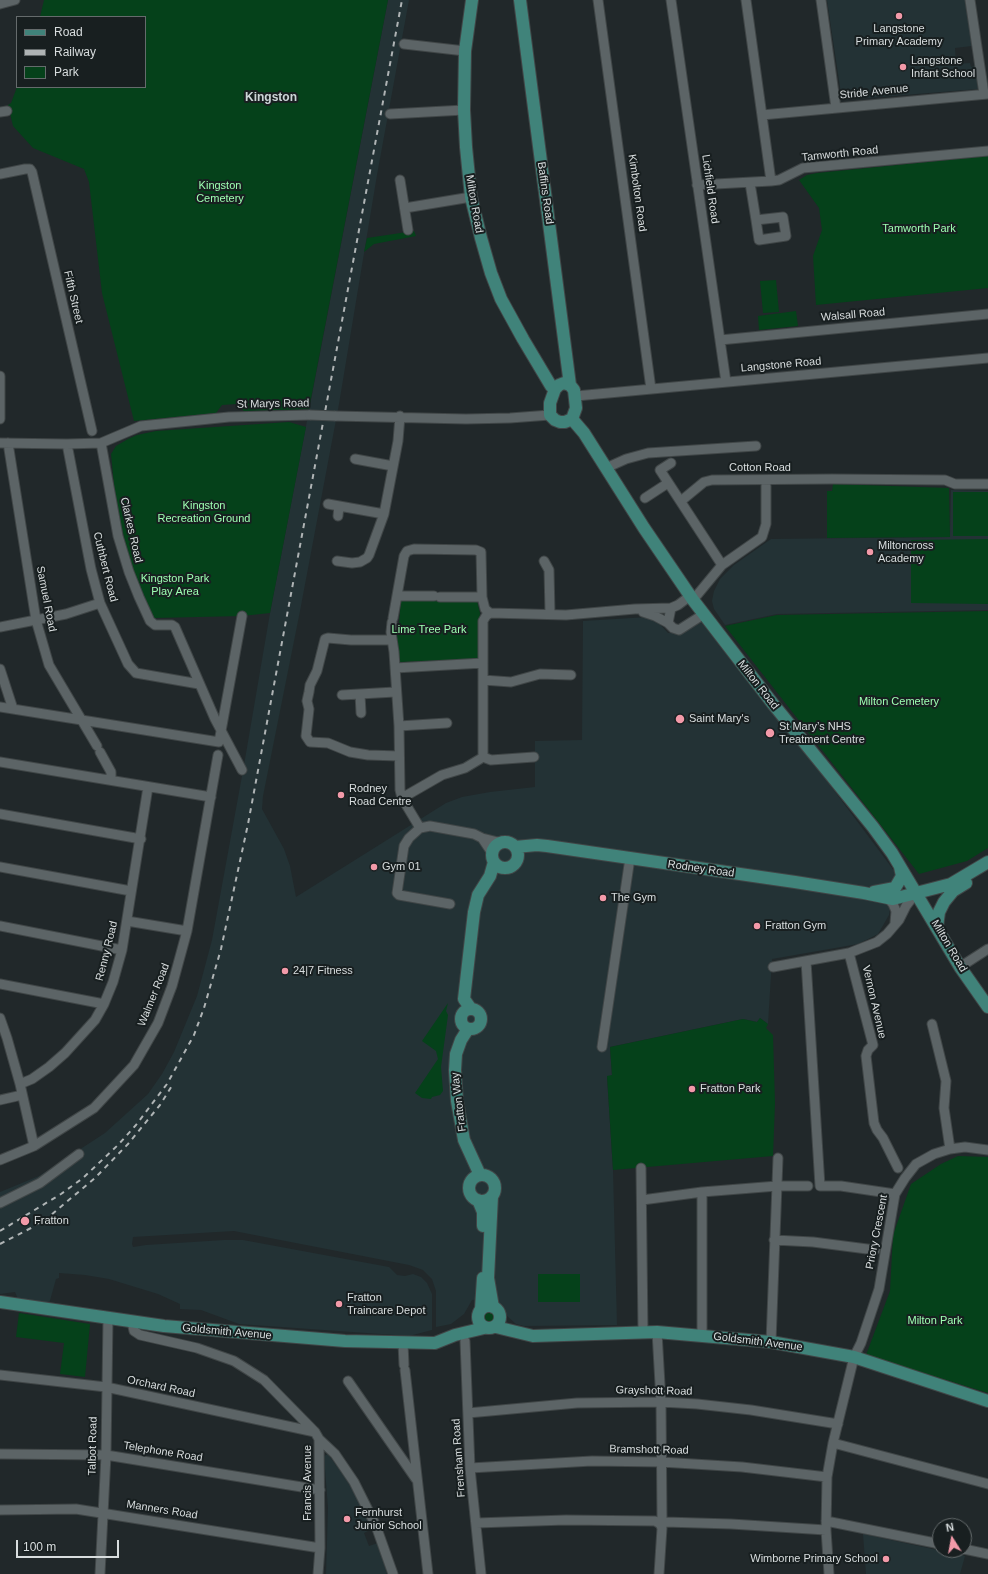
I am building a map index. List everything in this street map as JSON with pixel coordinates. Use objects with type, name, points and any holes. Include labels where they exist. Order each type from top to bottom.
[{"type":"main road","name":"Milton Road","points":[[472,0],[465,51],[464,110],[471,197],[491,274],[501,299],[551,386],[555,389]]},
{"type":"main road","name":"Baffins Road","points":[[520,0],[570,385]]},
{"type":"main road","points":[[564,383],[570,385],[574,390],[576,396],[575,413],[572,419],[565,422],[560,422],[554,420],[550,415],[550,403],[555,389],[564,383]]},
{"type":"main road","name":"Milton Road","points":[[572,419],[584,433],[692,598],[772,704],[873,827],[900,866],[960,967],[988,1007]]},
{"type":"main road","points":[[482,888],[514,864],[516,852],[509,843],[502,843],[496,846],[493,857],[500,867],[507,868]]},
{"type":"main road","name":"Rodney Road","points":[[516,852],[537,845],[864,893],[888,898],[897,898],[914,890]]},
{"type":"main road","name":"Fratton Way","points":[[488,1311],[492,1196],[495,1188],[492,1180],[485,1175],[480,1175],[464,1140],[457,1101],[455,1070],[456,1054],[460,1040],[468,1029],[475,1029],[481,1021],[480,1013],[471,1009],[464,999],[476,901],[490,876],[493,857]]},
{"type":"main road","points":[[914,890],[987,863]]},
{"type":"main road","points":[[937,927],[939,912],[944,902],[953,891],[977,876],[987,863]]},
{"type":"main road","name":"Rodney Road","points":[[864,893],[895,888],[902,876],[900,866]]},
{"type":"main road","name":"Rodney Road","points":[[864,893],[887,893],[914,890]]},
{"type":"main road","points":[[480,1175],[474,1177],[469,1185],[470,1193],[478,1200],[483,1212],[488,1311],[479,1323],[490,1327],[500,1321],[488,1311]]},
{"type":"main road","points":[[478,1200],[486,1200],[492,1196]]},
{"type":"main road","name":"Goldsmith Avenue","points":[[0,1302],[164,1326],[269,1336],[402,1343],[435,1343],[460,1338],[490,1327],[533,1336],[644,1332],[702,1335],[771,1342],[854,1357],[988,1401]]},
{"type":"main road","points":[[488,1311],[520,1333]]},
{"type":"main road","name":"Goldsmith Avenue","points":[[460,1338],[488,1311]]},
{"type":"street","points":[[0,4],[15,0]]},
{"type":"street","name":"Kimbolton Road","points":[[598,0],[651,389]]},
{"type":"street","name":"Lichfield Road","points":[[671,0],[726,382]]},
{"type":"street","points":[[746,0],[771,181]]},
{"type":"street","points":[[821,0],[836,108]]},
{"type":"street","points":[[970,0],[986,94]]},
{"type":"street","points":[[404,44],[465,51]]},
{"type":"street","name":"Stride Avenue","points":[[762,115],[986,94]]},
{"type":"street","points":[[390,114],[464,110]]},
{"type":"street","name":"Tamworth Road","points":[[698,185],[779,180],[803,168],[988,151]]},
{"type":"street","name":"Fifth Street","points":[[0,174],[25,169],[30,169],[32,172],[92,431]]},
{"type":"street","points":[[400,180],[408,230]]},
{"type":"street","points":[[750,182],[756,220]]},
{"type":"street","points":[[405,208],[471,197]]},
{"type":"street","name":"Walsall Road","points":[[720,340],[988,314]]},
{"type":"street","name":"Langstone Road","points":[[576,396],[988,358]]},
{"type":"street","points":[[0,376],[0,420]]},
{"type":"street","name":"St Marys Road","points":[[4,443],[101,443],[141,426],[229,418],[310,415],[510,418],[550,415]]},
{"type":"street","points":[[337,561],[352,563],[360,562],[367,558],[384,514],[398,441],[400,416]]},
{"type":"street","name":"Samuel Road","points":[[4,443],[36,620],[49,665],[111,772],[111,780]]},
{"type":"street","name":"Clarkes Road","points":[[101,443],[118,536],[129,572],[150,621],[156,625],[172,625],[175,627],[221,732],[242,770]]},
{"type":"street","name":"Cuthbert Road","points":[[67,444],[91,569],[100,603],[128,664],[136,673],[199,684]]},
{"type":"street","points":[[606,468],[626,459],[648,453],[756,446]]},
{"type":"street","points":[[355,459],[393,466]]},
{"type":"street","points":[[671,464],[660,470],[722,565]]},
{"type":"street","name":"Cotton Road","points":[[681,501],[704,482],[712,480],[945,480],[955,484],[988,484]]},
{"type":"street","points":[[420,828],[402,798],[400,790],[399,726],[391,632],[404,556],[407,551],[414,549],[476,550],[481,552],[482,596],[485,609],[490,613],[566,615],[636,609],[670,608],[692,598],[722,565],[762,537],[766,524],[766,480]]},
{"type":"street","points":[[645,498],[668,483]]},
{"type":"street","points":[[328,504],[384,514]]},
{"type":"street","points":[[338,516],[339,506]]},
{"type":"street","points":[[544,561],[549,570],[550,614]]},
{"type":"street","points":[[397,596],[482,596]]},
{"type":"street","points":[[0,627],[66,614],[100,603]]},
{"type":"street","points":[[668,623],[670,608]]},
{"type":"street","points":[[636,609],[655,616],[668,623],[673,628],[679,630],[704,614]]},
{"type":"street","points":[[481,758],[483,621],[490,613]]},
{"type":"street","points":[[0,707],[219,742],[242,616]]},
{"type":"street","points":[[392,640],[325,639],[317,670],[308,692],[307,701],[309,709],[306,736],[310,742],[328,743],[350,752],[368,755],[399,756]]},
{"type":"street","points":[[395,668],[483,663]]},
{"type":"street","points":[[0,669],[13,709]]},
{"type":"street","points":[[483,680],[511,682],[540,674],[571,675]]},
{"type":"street","points":[[342,695],[396,692]]},
{"type":"street","points":[[360,694],[361,713]]},
{"type":"street","points":[[399,726],[447,723]]},
{"type":"street","name":"Walmer Road","points":[[0,1160],[34,1146],[65,1128],[94,1108],[134,1065],[158,1023],[172,986],[187,932],[218,755]]},
{"type":"street","points":[[402,798],[442,774],[464,768],[481,758],[491,760],[534,757]]},
{"type":"street","points":[[0,762],[211,797]]},
{"type":"street","name":"Renny Road","points":[[20,1084],[32,1079],[65,1053],[94,1020],[104,1004],[113,982],[122,950],[141,839],[148,787]]},
{"type":"street","points":[[0,814],[141,839]]},
{"type":"street","points":[[450,904],[399,895],[397,893],[404,846],[409,838],[420,828],[430,826],[474,834],[482,838],[502,843]]},
{"type":"street","points":[[482,838],[493,857]]},
{"type":"street","points":[[602,1047],[606,1008],[630,858]]},
{"type":"street","points":[[0,867],[131,891]]},
{"type":"street","points":[[773,967],[849,953],[876,942],[887,934],[895,925],[914,890]]},
{"type":"street","points":[[888,898],[896,911],[895,925]]},
{"type":"street","points":[[127,921],[187,932]]},
{"type":"street","points":[[0,926],[122,950]]},
{"type":"street","points":[[960,967],[988,949]]},
{"type":"street","name":"Vernon Avenue","points":[[849,953],[873,1045],[868,1050],[866,1056],[874,1124],[898,1168]]},
{"type":"street","points":[[806,961],[820,1186],[841,1186],[896,1194]]},
{"type":"street","points":[[0,984],[104,1004]]},
{"type":"street","points":[[0,1018],[4,1039],[20,1084],[34,1146]]},
{"type":"street","points":[[932,1024],[946,1081],[944,1108],[950,1149]]},
{"type":"street","points":[[0,1100],[22,1095]]},
{"type":"street","name":"Priory Crescent","points":[[830,1574],[826,1530],[827,1477],[833,1443],[854,1357],[861,1343],[879,1289],[896,1194],[905,1178],[916,1164],[934,1154],[950,1149],[965,1147],[988,1150]]},
{"type":"street","points":[[0,1203],[40,1183],[79,1154]]},
{"type":"street","points":[[771,1342],[778,1158]]},
{"type":"street","points":[[641,1168],[644,1332]]},
{"type":"street","points":[[642,1200],[702,1192],[777,1186],[808,1186]]},
{"type":"street","points":[[702,1192],[702,1335]]},
{"type":"street","points":[[774,1240],[813,1242],[875,1250]]},
{"type":"street","name":"Talbot Road","points":[[100,1574],[106,1455],[108,1318]]},
{"type":"street","name":"Francis Avenue","points":[[132,1322],[134,1331],[140,1334],[216,1353],[234,1361],[264,1380],[317,1435],[320,1490],[320,1548],[318,1574]]},
{"type":"street","points":[[162,1340],[164,1326]]},
{"type":"street","points":[[657,1332],[661,1402],[662,1528],[659,1574]]},
{"type":"street","name":"Frensham Road","points":[[460,1338],[468,1412],[470,1468],[481,1574]]},
{"type":"street","points":[[402,1343],[428,1574]]},
{"type":"street","name":"Orchard Road","points":[[0,1375],[106,1387],[317,1435]]},
{"type":"street","points":[[348,1381],[417,1481]]},
{"type":"street","name":"Grayshott Road","points":[[468,1412],[577,1403],[661,1402],[751,1410],[838,1424]]},
{"type":"street","points":[[317,1435],[335,1454],[354,1482],[376,1526],[393,1574]]},
{"type":"street","points":[[833,1443],[988,1484]]},
{"type":"street","name":"Telephone Road","points":[[0,1454],[106,1455],[320,1490]]},
{"type":"street","name":"Bramshott Road","points":[[470,1468],[592,1461],[661,1462],[742,1467],[827,1477]]},
{"type":"street","name":"Manners Road","points":[[0,1510],[76,1509],[103,1512],[320,1548]]},
{"type":"street","points":[[476,1523],[566,1520],[655,1521],[826,1530]]},
{"type":"street","points":[[826,1521],[932,1542]]},
{"type":"street","points":[[972,1551],[988,1554]]},
{"type":"shaded area","points":[[388,0],[409,0],[377,175],[339,404],[263,796],[262,809],[284,849],[290,866],[296,897],[446,803],[462,797],[535,787],[535,741],[582,740],[583,621],[648,617],[657,621],[668,633],[682,633],[702,622],[760,698],[824,777],[895,872],[889,915],[878,934],[858,944],[772,959],[768,1024],[760,1018],[757,1022],[743,1019],[610,1047],[612,1076],[607,1077],[613,1170],[617,1325],[524,1326],[516,1324],[507,1316],[495,1299],[472,1300],[464,1314],[451,1324],[436,1327],[436,1291],[432,1279],[423,1270],[409,1265],[234,1231],[133,1237],[132,1244],[133,1247],[224,1240],[243,1240],[389,1267],[397,1275],[405,1276],[413,1274],[421,1277],[427,1283],[432,1294],[432,1330],[409,1336],[239,1324],[201,1310],[180,1309],[180,1304],[158,1294],[109,1279],[85,1275],[59,1273],[59,1278],[56,1279],[49,1304],[18,1299],[15,1292],[0,1294],[0,1192],[39,1176],[105,1133],[148,1094],[162,1074],[174,1052],[197,996],[212,940],[270,613]]},
{"type":"shaded area","points":[[827,0],[965,0],[972,46],[955,48],[956,64],[970,63],[971,67],[975,66],[978,89],[842,100]]},
{"type":"shaded area","name":"Miltoncross Academy","points":[[951,490],[988,491],[988,610],[777,614],[725,625],[714,609],[712,601],[714,591],[720,579],[734,565],[771,539],[950,537]]},
{"type":"shaded area","name":"Fernhurst Junior School","points":[[328,1454],[348,1482],[372,1529],[364,1533],[369,1546],[378,1543],[387,1574],[326,1574],[328,1508],[324,1456]]},
{"type":"shaded area","points":[[863,1534],[932,1549],[932,1558],[964,1558],[960,1574],[866,1574]]},
{"type":"green space","name":"Kingston Cemetery","points":[[44,0],[388,0],[309,409],[244,411],[236,404],[222,405],[216,413],[134,421],[102,293],[89,182],[84,169],[33,148],[13,126],[8,105],[11,103],[17,88],[146,88],[146,16],[40,16]]},
{"type":"green space","name":"Tamworth Park","points":[[988,156],[988,288],[816,305],[813,256],[822,230],[819,208],[799,180],[807,175],[817,173]]},
{"type":"green space","points":[[414,231],[416,236],[374,244],[364,252],[367,238]]},
{"type":"green space","points":[[776,280],[779,312],[763,313],[760,281]]},
{"type":"green space","points":[[796,311],[798,326],[759,330],[758,316]]},
{"type":"green space","name":"Kingston Recreation Ground","points":[[289,422],[306,427],[270,613],[242,616],[154,618],[132,569],[116,505],[111,454],[116,446],[137,435],[156,431]]},
{"type":"green space","points":[[833,484],[949,488],[950,537],[827,538],[827,491],[832,491]]},
{"type":"green space","points":[[953,492],[988,492],[988,536],[953,536]]},
{"type":"green space","points":[[988,539],[988,604],[911,603],[911,540]]},
{"type":"green space","name":"Lime Tree Park","points":[[401,600],[477,601],[480,613],[478,639],[479,659],[399,662],[395,632],[399,623]]},
{"type":"green space","name":"Milton Cemetery","points":[[988,611],[988,848],[967,861],[919,874],[725,626],[777,615]]},
{"type":"green space","points":[[448,1003],[446,1011],[448,1015],[441,1067],[443,1091],[440,1095],[432,1097],[431,1099],[422,1098],[415,1093],[438,1059],[436,1051],[422,1041]]},
{"type":"green space","name":"Fratton Park","points":[[760,1018],[768,1024],[766,1028],[773,1035],[775,1103],[773,1156],[613,1170],[607,1076],[612,1075],[610,1047],[743,1019],[757,1022]]},
{"type":"green space","name":"Milton Park","points":[[958,1156],[988,1157],[988,1393],[866,1355],[890,1291],[893,1235],[911,1184],[941,1164]]},
{"type":"green space","points":[[538,1274],[580,1274],[580,1302],[538,1302]]},
{"type":"green space","points":[[490,1312],[495,1317],[490,1322],[485,1317]]},
{"type":"green space","points":[[19,1313],[90,1324],[85,1377],[60,1374],[64,1343],[16,1337]]},
{"type":"railway","points":[[0,1231],[61,1194],[83,1178],[118,1145],[136,1125],[167,1084],[194,1035],[204,1008],[221,949],[248,824],[402,0]]},
{"type":"railway","points":[[0,1244],[31,1228],[51,1215],[95,1178],[128,1144],[160,1105],[173,1084]]},
{"type":"place","name":"Langstone Primary Academy","points":[[899,16]]},
{"type":"place","name":"Langstone Infant School","points":[[903,67]]},
{"type":"place","name":"Miltoncross Academy","points":[[870,552]]},
{"type":"place","name":"Saint Mary's","points":[[680,719]]},
{"type":"place","name":"St Mary’s NHS Treatment Centre","points":[[770,733]]},
{"type":"place","name":"Rodney Road Centre","points":[[341,795]]},
{"type":"place","name":"Gym 01","points":[[374,867]]},
{"type":"place","name":"The Gym","points":[[603,898]]},
{"type":"place","name":"Fratton Gym","points":[[757,926]]},
{"type":"place","name":"24|7 Fitness","points":[[285,971]]},
{"type":"place","name":"Fratton Park","points":[[692,1089]]},
{"type":"place","name":"Fratton","points":[[25,1221]]},
{"type":"place","name":"Fratton Traincare Depot","points":[[339,1304]]},
{"type":"place","name":"Fernhurst Junior School","points":[[347,1519]]},
{"type":"place","name":"Wimborne Primary School","points":[[886,1559]]},
{"type":"district","name":"Kingston","points":[[271,98]]},
{"type":"park label","name":"Kingston Park Play Area","points":[[175,585]]}]
